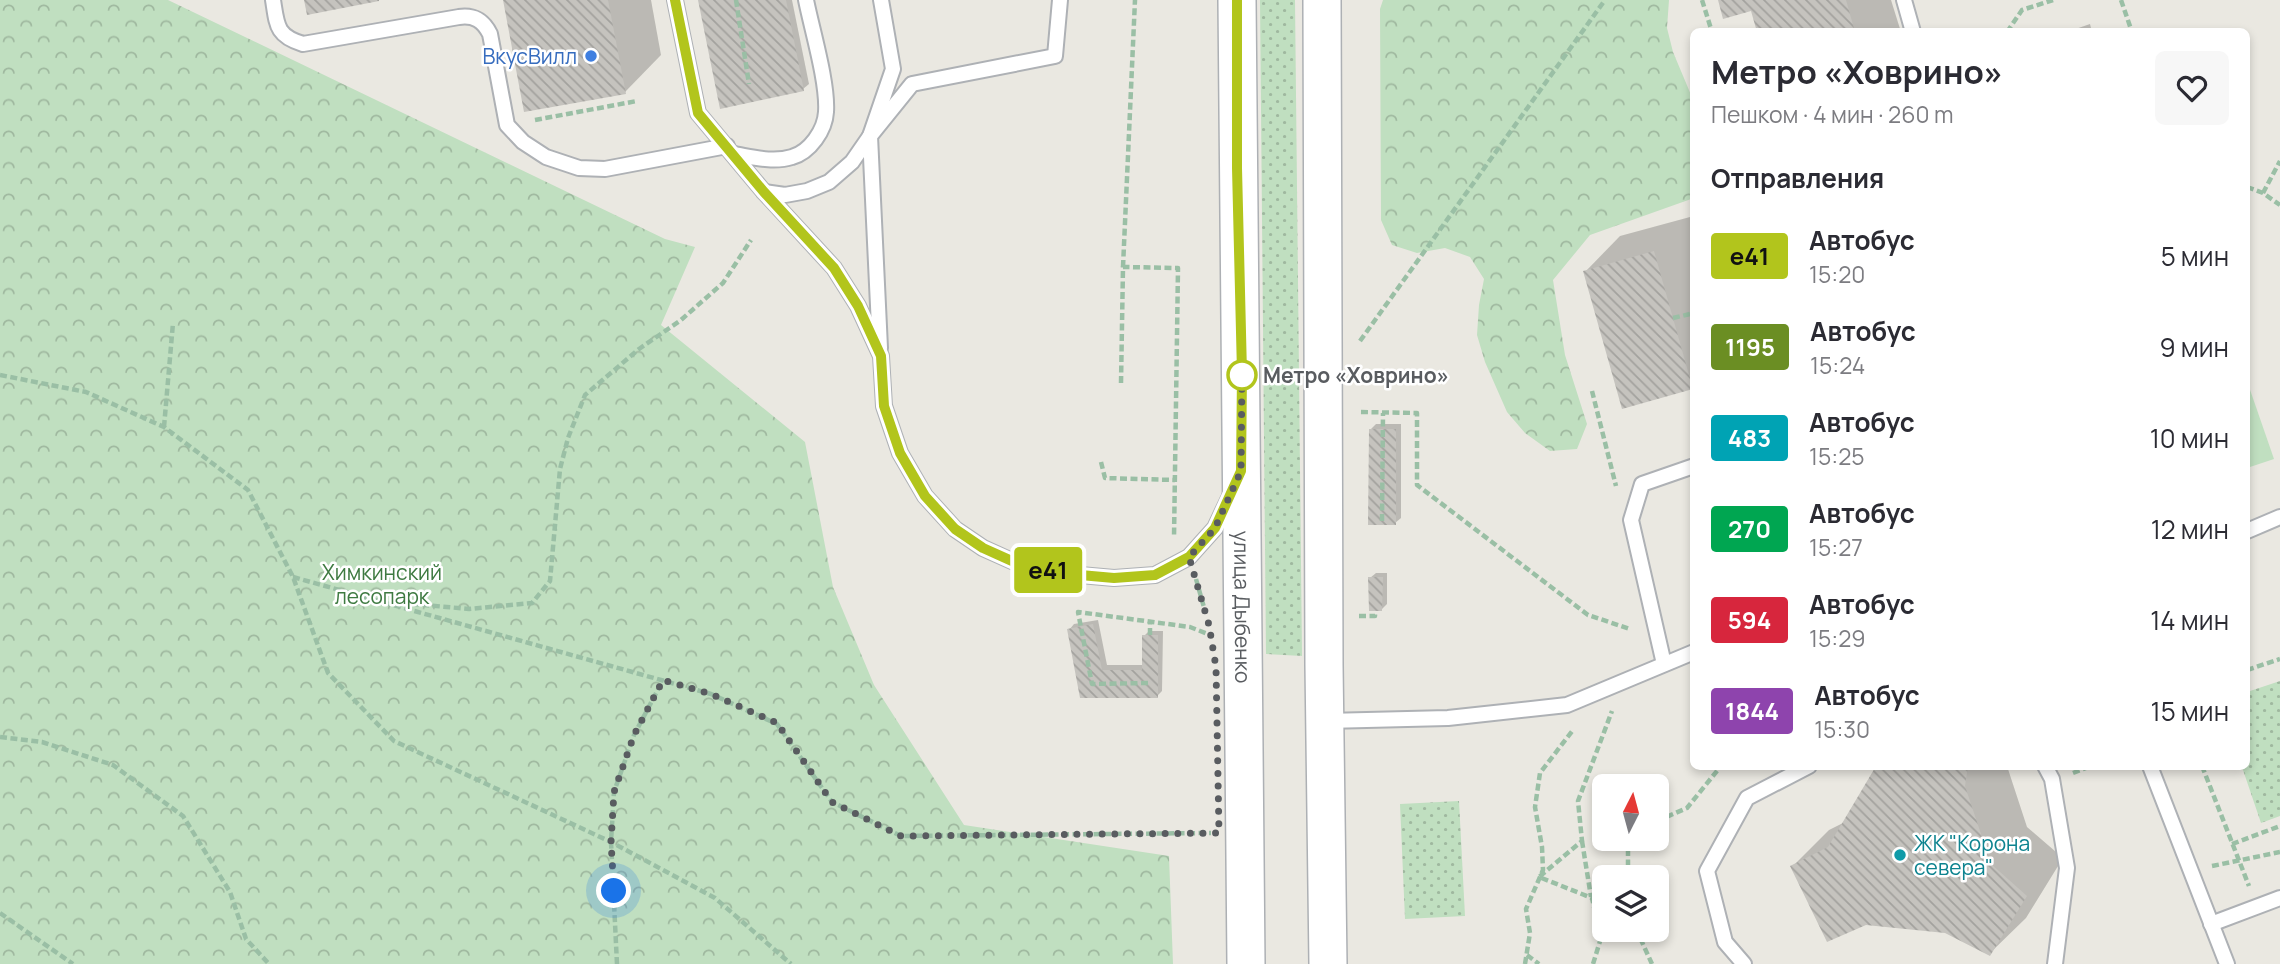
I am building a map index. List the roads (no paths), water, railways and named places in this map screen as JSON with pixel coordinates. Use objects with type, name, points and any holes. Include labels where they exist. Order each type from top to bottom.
[{"type":"main road","name":"улица Дыбенко","points":[[1237,0],[1246,964]]},
{"type":"main road","points":[[1322,0],[1328,964]]},
{"type":"lane","points":[[273,0],[277,28],[292,41],[303,44],[459,17],[470,16],[478,19],[489,34],[507,125],[523,142],[546,157],[563,164],[591,169],[730,150],[768,160],[793,157],[810,146],[823,127],[826,112],[825,89],[806,0]]},
{"type":"lane","points":[[675,0],[698,113],[764,192],[834,268],[858,306],[881,356]]},
{"type":"lane","points":[[881,0],[893,69],[870,135],[884,406],[900,453],[925,496],[955,529],[983,548],[1023,566],[1114,578],[1155,575],[1189,557],[1215,528],[1241,471]]},
{"type":"lane","points":[[764,192],[785,195],[807,191],[829,182],[852,162],[870,135],[912,84],[1055,56],[1060,0]]},
{"type":"lane","points":[[1904,0],[1912,28]]},
{"type":"lane","points":[[1664,664],[1631,520],[1642,484],[1690,467]]},
{"type":"lane","points":[[2250,530],[2280,517]]},
{"type":"lane","points":[[1325,721],[1448,718],[1567,705],[1690,654]]},
{"type":"lane","points":[[1744,964],[1724,942],[1707,871],[1747,799],[1801,770]]},
{"type":"lane","points":[[2047,770],[2052,779],[2067,868],[2055,964]]},
{"type":"lane","points":[[2152,770],[2227,964]]},
{"type":"lane","points":[[2211,924],[2280,898]]},
{"type":"place","name":"ВкусВилл","points":[[591,56]]},
{"type":"place","name":"Метро «Ховрино»","points":[[1242,375]]},
{"type":"place","name":"ЖК \"Корона севера\"","points":[[1900,855]]},
{"type":"park label","name":"Химкинский лесопарк","points":[[382,584]]}]
